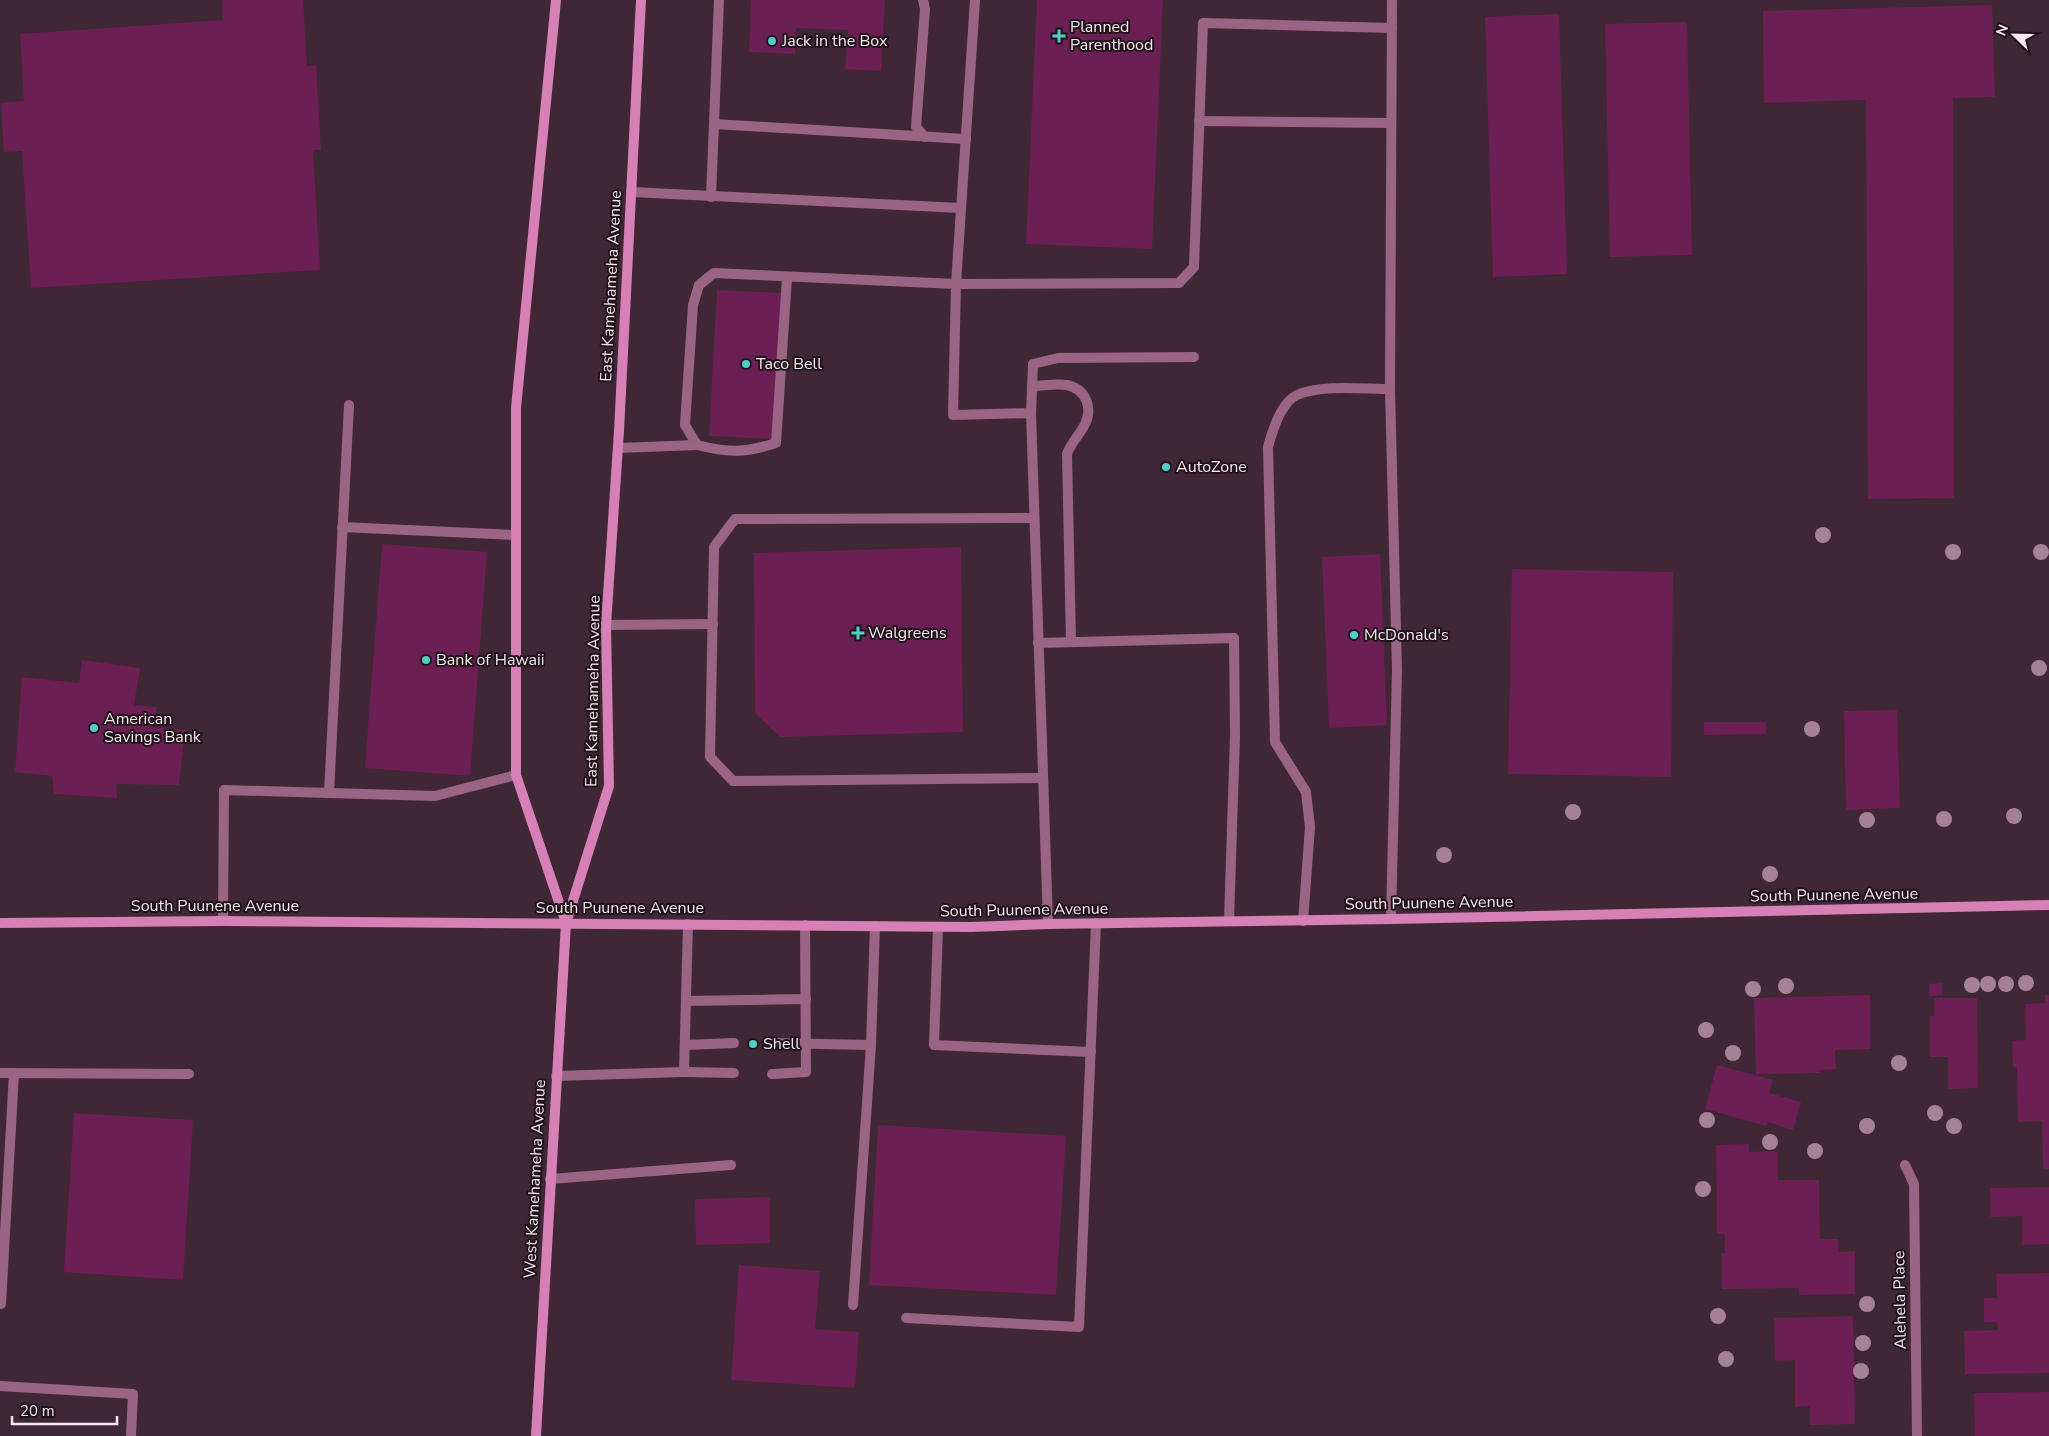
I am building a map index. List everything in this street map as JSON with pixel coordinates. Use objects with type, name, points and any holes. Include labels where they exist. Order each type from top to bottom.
[{"type":"street","points":[[556,0],[516,408],[516,775],[566,923]]},
{"type":"street","name":"East Kamehameha Avenue","points":[[566,923],[609,786],[606,625],[618,448],[640,0]]},
{"type":"street","points":[[711,196],[719,0]]},
{"type":"street","points":[[923,0],[925,9],[916,126],[925,137]]},
{"type":"street","points":[[975,0],[956,284],[953,415],[1031,413]]},
{"type":"street","points":[[1391,920],[1397,670],[1390,389],[1392,0]]},
{"type":"street","points":[[698,445],[685,425],[693,305],[699,286],[714,273],[787,278],[956,284],[1179,283],[1194,267],[1203,23],[1392,28]]},
{"type":"street","points":[[1199,121],[1391,123]]},
{"type":"street","points":[[714,124],[966,139]]},
{"type":"street","points":[[631,192],[961,208]]},
{"type":"street","points":[[618,448],[698,445],[736,452],[753,451],[776,443],[787,278]]},
{"type":"street","points":[[1048,924],[1031,413],[1033,364],[1058,358],[1194,357]]},
{"type":"street","points":[[1032,386],[1067,385],[1081,391],[1088,401],[1088,414],[1084,426],[1071,442],[1067,454],[1072,642]]},
{"type":"street","points":[[1303,921],[1310,827],[1306,792],[1275,742],[1268,447],[1276,419],[1296,395],[1326,389],[1390,389]]},
{"type":"street","points":[[329,793],[349,405]]},
{"type":"street","points":[[1034,518],[735,519],[714,547],[710,757],[733,782],[1042,778]]},
{"type":"street","points":[[342,527],[516,535]]},
{"type":"street","points":[[606,625],[713,624]]},
{"type":"street","points":[[1038,643],[1234,638],[1235,736],[1229,921]]},
{"type":"street","points":[[223,921],[224,790],[434,796],[516,775]]},
{"type":"street","name":"South Puunene Avenue","points":[[0,922],[223,921],[938,927],[1096,923],[1391,920],[2049,905]]},
{"type":"street","name":"West Kamehameha Avenue","points":[[536,1436],[566,923]]},
{"type":"street","points":[[906,1318],[1079,1327],[1096,923]]},
{"type":"street","points":[[684,1072],[688,924]]},
{"type":"street","points":[[772,1074],[806,1072],[805,925]]},
{"type":"street","points":[[853,1305],[871,1045],[875,926]]},
{"type":"street","points":[[938,927],[934,1045],[1091,1052]]},
{"type":"street","points":[[686,1001],[806,999]]},
{"type":"street","points":[[772,1043],[807,1042],[871,1045]]},
{"type":"street","points":[[685,1045],[734,1043]]},
{"type":"street","points":[[556,1076],[684,1072],[734,1073]]},
{"type":"street","points":[[0,1073],[189,1074]]},
{"type":"street","points":[[1,1304],[14,1074]]},
{"type":"street","points":[[550,1179],[731,1165]]},
{"type":"street","name":"Alehela Place","points":[[1905,1165],[1914,1184],[1917,1436]]},
{"type":"street","points":[[0,1386],[133,1394],[131,1436]]},
{"type":"building","points":[[222,0],[303,0],[307,66],[316,65],[321,150],[313,150],[320,270],[31,288],[22,151],[4,152],[1,103],[24,101],[20,34],[223,20]]},
{"type":"building","name":"Jack in the Box","points":[[751,0],[885,0],[881,71],[845,69],[848,30],[796,28],[795,54],[749,52]]},
{"type":"building","points":[[1037,0],[1163,0],[1152,249],[1026,244]]},
{"type":"building","points":[[1992,5],[1995,97],[1953,98],[1954,498],[1868,499],[1866,100],[1764,103],[1763,11]]},
{"type":"building","points":[[1559,14],[1567,274],[1493,277],[1485,17]]},
{"type":"building","points":[[1687,22],[1692,255],[1610,257],[1605,24]]},
{"type":"building","name":"Taco Bell","points":[[717,290],[783,293],[774,439],[709,436]]},
{"type":"building","name":"Bank of Hawaii","points":[[382,544],[487,552],[470,776],[365,768]]},
{"type":"building","name":"Walgreens","points":[[961,547],[963,732],[780,737],[755,713],[754,553]]},
{"type":"building","points":[[1380,554],[1387,725],[1329,728],[1322,557]]},
{"type":"building","points":[[1512,569],[1673,572],[1671,777],[1508,774]]},
{"type":"building","name":"American Savings Bank","points":[[82,660],[140,668],[134,705],[157,707],[153,727],[185,730],[179,785],[116,784],[117,798],[54,794],[52,776],[15,772],[22,677],[79,683]]},
{"type":"building","points":[[1897,710],[1900,808],[1846,810],[1844,711]]},
{"type":"building","points":[[1704,722],[1766,722],[1766,734],[1704,735]]},
{"type":"building","points":[[1942,983],[1942,995],[1929,996],[1929,984]]},
{"type":"building","points":[[1870,995],[1870,1049],[1835,1050],[1836,1069],[1820,1070],[1820,1073],[1756,1074],[1754,998]]},
{"type":"building","points":[[2045,995],[2049,995],[2049,1169],[2043,1169],[2042,1121],[2018,1122],[2017,1067],[2013,1067],[2012,1041],[2026,1040],[2025,1004],[2045,1003]]},
{"type":"building","points":[[1934,998],[1977,998],[1978,1088],[1948,1089],[1948,1057],[1930,1057],[1930,1016],[1934,1016]]},
{"type":"building","points":[[1717,1065],[1773,1080],[1769,1093],[1801,1102],[1793,1130],[1768,1122],[1766,1126],[1705,1109]]},
{"type":"building","points":[[74,1113],[193,1120],[183,1280],[64,1272]]},
{"type":"building","points":[[878,1125],[1066,1136],[1056,1295],[869,1285]]},
{"type":"building","points":[[1749,1144],[1749,1152],[1778,1151],[1778,1180],[1819,1180],[1820,1239],[1838,1239],[1838,1252],[1855,1251],[1855,1294],[1799,1295],[1799,1288],[1722,1289],[1722,1253],[1725,1253],[1725,1234],[1717,1234],[1716,1145]]},
{"type":"building","points":[[2049,1187],[2049,1244],[2022,1245],[2022,1216],[1990,1217],[1990,1188]]},
{"type":"building","points":[[770,1197],[770,1243],[696,1245],[695,1199]]},
{"type":"building","points":[[739,1265],[820,1271],[815,1329],[859,1332],[855,1388],[731,1380]]},
{"type":"building","points":[[2049,1273],[2049,1373],[1965,1374],[1964,1331],[1998,1330],[1997,1322],[1984,1322],[1984,1298],[1997,1298],[1996,1274]]},
{"type":"building","points":[[1853,1316],[1855,1424],[1810,1425],[1810,1406],[1795,1407],[1795,1360],[1775,1361],[1774,1318]]},
{"type":"building","points":[[2049,1392],[2049,1436],[1975,1436],[1974,1393]]},
{"type":"place","name":"Planned Parenthood","points":[[1059,36]]},
{"type":"place","name":"Jack in the Box","points":[[772,41]]},
{"type":"place","name":"Taco Bell","points":[[746,364]]},
{"type":"place","name":"AutoZone","points":[[1166,467]]},
{"type":"place","name":"Walgreens","points":[[858,633]]},
{"type":"place","name":"McDonald's","points":[[1354,635]]},
{"type":"place","name":"Bank of Hawaii","points":[[426,660]]},
{"type":"place","name":"American Savings Bank","points":[[94,728]]},
{"type":"place","name":"Shell","points":[[753,1044]]}]
